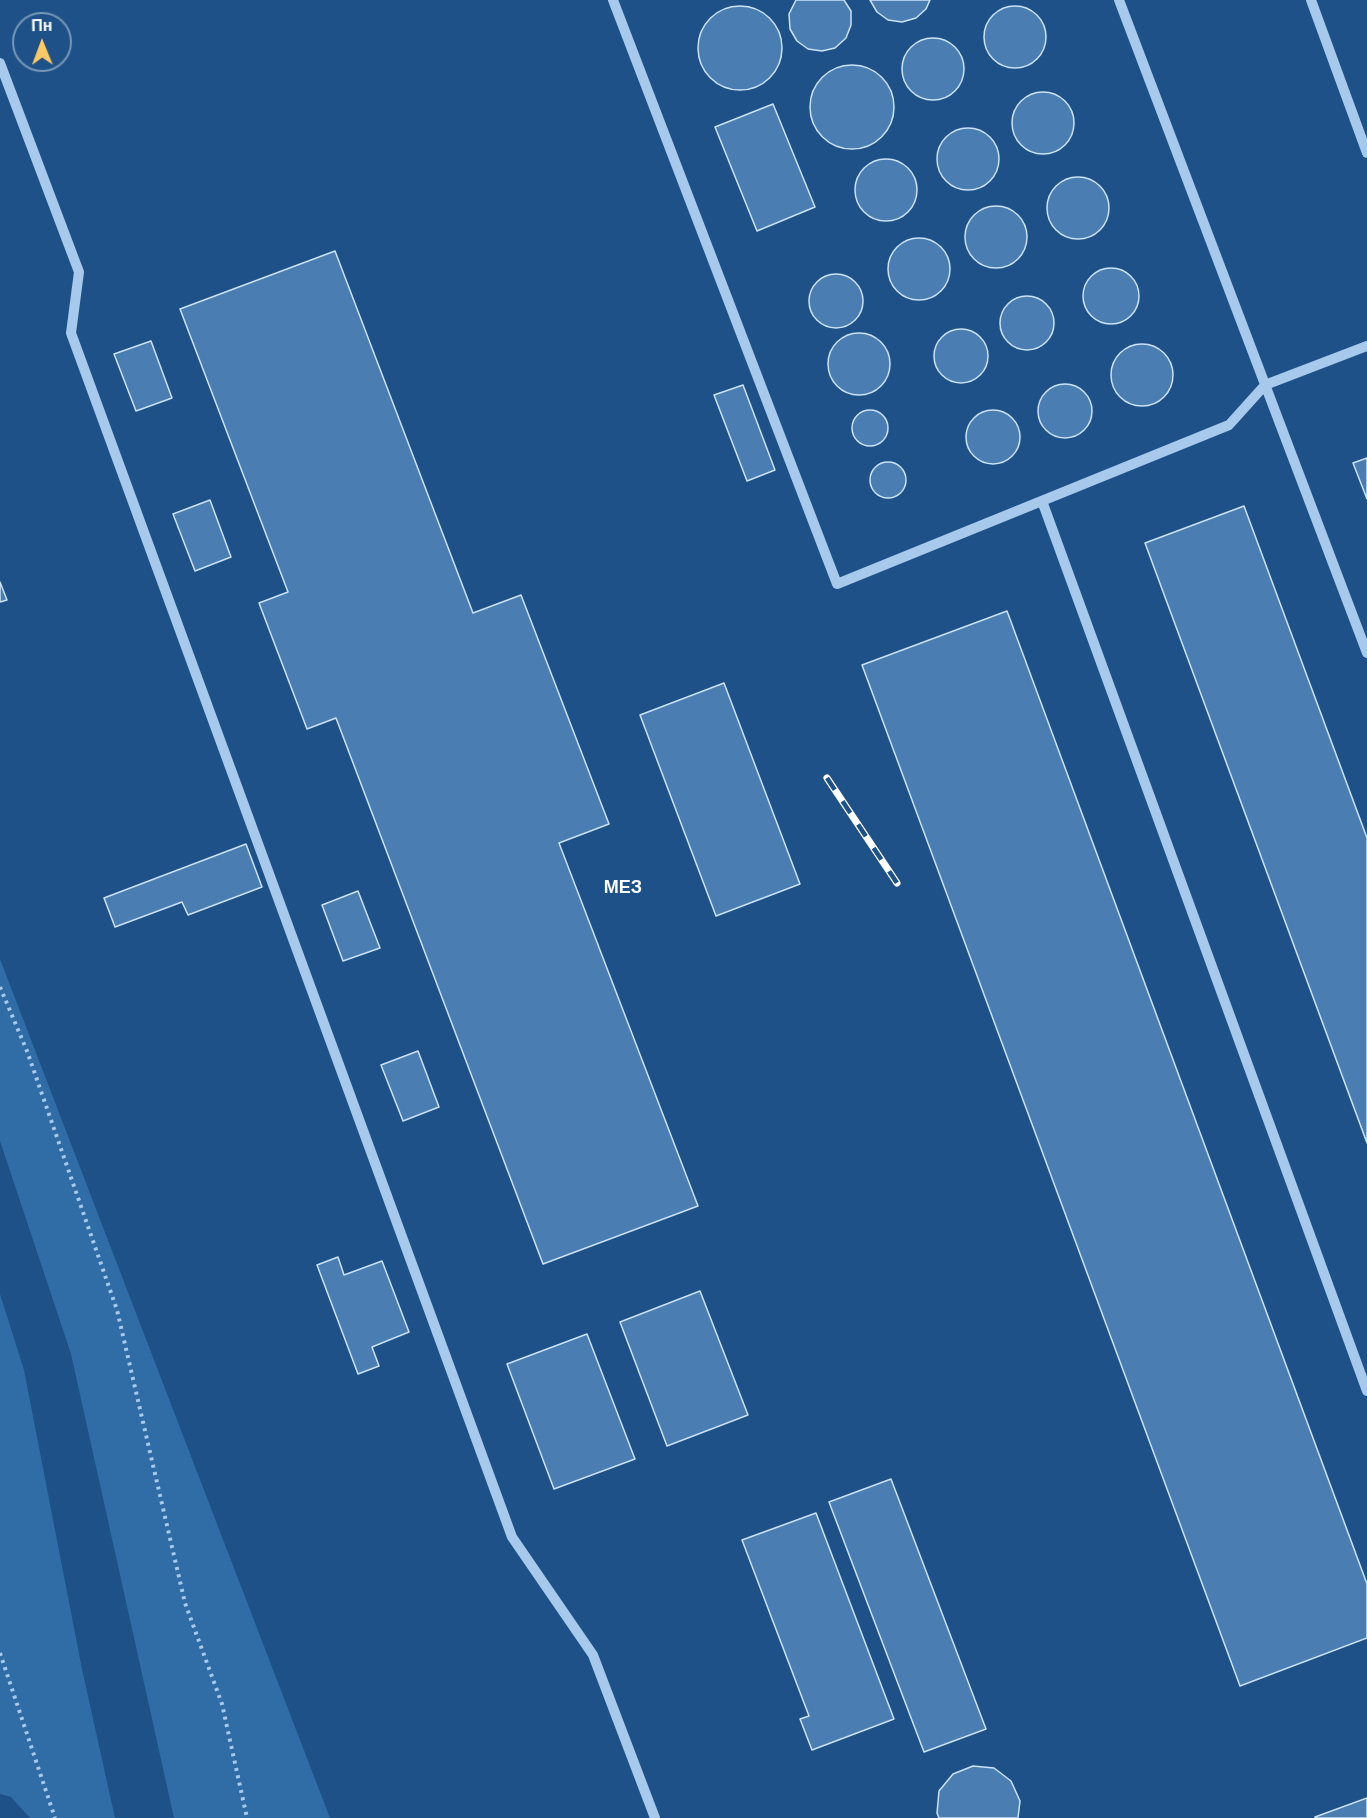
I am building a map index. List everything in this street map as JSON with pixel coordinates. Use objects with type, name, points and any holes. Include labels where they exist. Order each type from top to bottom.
[{"type":"lane","points":[[613,0],[837,584],[1229,425],[1265,385],[1367,346]]},
{"type":"lane","points":[[1119,0],[1367,653]]},
{"type":"lane","points":[[1311,0],[1367,153]]},
{"type":"lane","points":[[0,63],[79,272],[71,333],[512,1537],[593,1655],[656,1818]]},
{"type":"lane","points":[[1042,501],[1367,1391]]},
{"type":"path","points":[[0,987],[27,1051],[117,1310],[185,1603],[222,1704],[247,1818]]},
{"type":"path","points":[[0,1653],[55,1818]]},
{"type":"shaded area","points":[[0,959],[330,1818],[174,1818],[71,1354],[0,1141]]},
{"type":"shaded area","points":[[0,1294],[24,1370],[82,1669],[115,1818],[30,1818],[11,1797],[0,1794]]},
{"type":"building","points":[[796,0],[844,0],[851,11],[851,25],[846,38],[835,48],[822,51],[808,49],[797,41],[790,29],[789,14]]},
{"type":"building","points":[[870,0],[930,0],[926,9],[916,18],[902,22],[888,20],[877,12]]},
{"type":"building","points":[[740,6],[756,9],[770,18],[779,32],[782,48],[779,64],[770,78],[756,87],[740,90],[724,87],[710,78],[701,64],[698,48],[701,32],[710,18],[724,9]]},
{"type":"building","points":[[1015,6],[1027,8],[1037,15],[1044,25],[1046,37],[1044,49],[1037,59],[1027,66],[1015,68],[1003,66],[993,59],[986,49],[984,37],[986,25],[993,15],[1003,8]]},
{"type":"building","points":[[927,38],[939,38],[955,47],[962,57],[964,69],[962,81],[955,91],[939,100],[927,100],[916,95],[907,86],[902,75],[902,63],[907,52],[916,43]]},
{"type":"building","points":[[852,65],[868,68],[882,77],[891,91],[894,107],[891,123],[882,137],[868,146],[852,149],[836,146],[822,137],[813,123],[810,107],[813,91],[822,77],[836,68]]},
{"type":"building","points":[[1037,92],[1049,92],[1065,101],[1072,111],[1074,123],[1072,135],[1065,145],[1049,154],[1037,154],[1026,149],[1017,140],[1012,129],[1012,117],[1017,106],[1026,97]]},
{"type":"building","points":[[773,104],[815,207],[757,231],[715,127]]},
{"type":"building","points":[[968,128],[980,130],[990,137],[997,147],[999,159],[997,171],[990,181],[980,188],[968,190],[956,188],[946,181],[939,171],[937,159],[939,147],[946,137],[956,130]]},
{"type":"building","points":[[880,159],[892,159],[908,168],[915,178],[917,190],[915,202],[908,212],[892,221],[880,221],[869,216],[860,207],[855,196],[855,184],[860,173],[869,164]]},
{"type":"building","points":[[1078,177],[1090,179],[1100,186],[1107,196],[1109,208],[1107,220],[1100,230],[1090,237],[1078,239],[1066,237],[1056,230],[1049,220],[1047,208],[1049,196],[1056,186],[1066,179]]},
{"type":"building","points":[[996,206],[1008,208],[1018,215],[1025,225],[1027,237],[1025,249],[1018,259],[1008,266],[996,268],[984,266],[974,259],[967,249],[965,237],[967,225],[974,215],[984,208]]},
{"type":"building","points":[[919,238],[931,240],[941,247],[948,257],[950,269],[948,281],[941,291],[931,298],[919,300],[907,298],[897,291],[890,281],[888,269],[890,257],[897,247],[907,240]]},
{"type":"building","points":[[335,251],[473,613],[521,595],[609,824],[559,843],[698,1206],[543,1264],[336,718],[307,729],[259,603],[288,592],[180,309]]},
{"type":"building","points":[[1111,268],[1122,270],[1131,276],[1137,285],[1139,296],[1137,307],[1131,316],[1122,322],[1111,324],[1100,322],[1091,316],[1085,307],[1083,296],[1085,285],[1091,276],[1100,270]]},
{"type":"building","points":[[836,274],[846,276],[855,282],[861,291],[863,301],[861,311],[855,320],[846,326],[836,328],[826,326],[817,320],[811,311],[809,301],[811,291],[817,282],[826,276]]},
{"type":"building","points":[[1027,296],[1037,298],[1046,304],[1052,313],[1054,323],[1052,333],[1046,342],[1037,348],[1027,350],[1017,348],[1008,342],[1002,333],[1000,323],[1002,313],[1008,304],[1017,298]]},
{"type":"building","points":[[956,329],[966,329],[980,337],[986,346],[988,356],[986,366],[980,375],[966,383],[956,383],[939,371],[934,361],[934,351],[946,334]]},
{"type":"building","points":[[859,333],[871,335],[881,342],[888,352],[890,364],[888,376],[881,386],[871,393],[859,395],[847,393],[837,386],[830,376],[828,364],[830,352],[837,342],[847,335]]},
{"type":"building","points":[[151,341],[172,398],[136,411],[114,354]]},
{"type":"building","points":[[1142,344],[1154,346],[1164,353],[1171,363],[1173,375],[1171,387],[1164,397],[1154,404],[1142,406],[1130,404],[1120,397],[1113,387],[1111,375],[1113,363],[1120,353],[1130,346]]},
{"type":"building","points":[[1065,384],[1075,386],[1084,392],[1090,401],[1092,411],[1090,421],[1084,430],[1075,436],[1065,438],[1055,436],[1046,430],[1040,421],[1038,411],[1040,401],[1046,392],[1055,386]]},
{"type":"building","points":[[743,385],[775,470],[747,481],[714,395]]},
{"type":"building","points":[[870,410],[883,415],[888,428],[883,441],[870,446],[857,441],[852,428],[857,415]]},
{"type":"building","points":[[993,410],[1003,412],[1012,418],[1018,427],[1020,437],[1018,447],[1012,456],[1003,462],[993,464],[983,462],[974,456],[968,447],[966,437],[968,427],[974,418],[983,412]]},
{"type":"building","points":[[1367,458],[1367,499],[1353,463]]},
{"type":"building","points":[[888,462],[901,467],[906,480],[901,493],[888,498],[875,493],[870,480],[875,467]]},
{"type":"building","points":[[210,500],[231,557],[195,571],[173,514]]},
{"type":"building","points":[[1244,506],[1367,838],[1367,1143],[1145,543]]},
{"type":"building","points":[[0,582],[7,600],[0,602]]},
{"type":"building","points":[[1007,611],[1367,1584],[1367,1638],[1240,1686],[862,665]]},
{"type":"building","points":[[724,683],[800,884],[716,916],[640,715]]},
{"type":"building","points":[[246,844],[262,887],[188,915],[182,902],[115,927],[104,898]]},
{"type":"building","points":[[358,891],[380,948],[343,961],[322,905]]},
{"type":"building","points":[[418,1051],[439,1107],[403,1121],[381,1065]]},
{"type":"building","points":[[338,1257],[344,1275],[382,1261],[409,1332],[372,1347],[379,1366],[358,1374],[317,1265]]},
{"type":"building","points":[[700,1291],[748,1415],[667,1446],[620,1322]]},
{"type":"building","points":[[587,1334],[635,1459],[554,1489],[507,1364]]},
{"type":"building","points":[[891,1479],[986,1729],[924,1752],[829,1502]]},
{"type":"building","points":[[816,1513],[894,1719],[812,1750],[800,1719],[809,1716],[742,1540]]},
{"type":"building","points":[[973,1766],[994,1768],[1011,1781],[1020,1801],[1018,1818],[939,1818],[937,1813],[939,1791],[953,1774]]},
{"type":"building","points":[[1367,1798],[1367,1818],[1315,1818],[1315,1817]]},
{"type":"railway","points":[[827,778],[897,883]]},
{"type":"district","name":"МЕЗ","points":[[623,888]]}]
